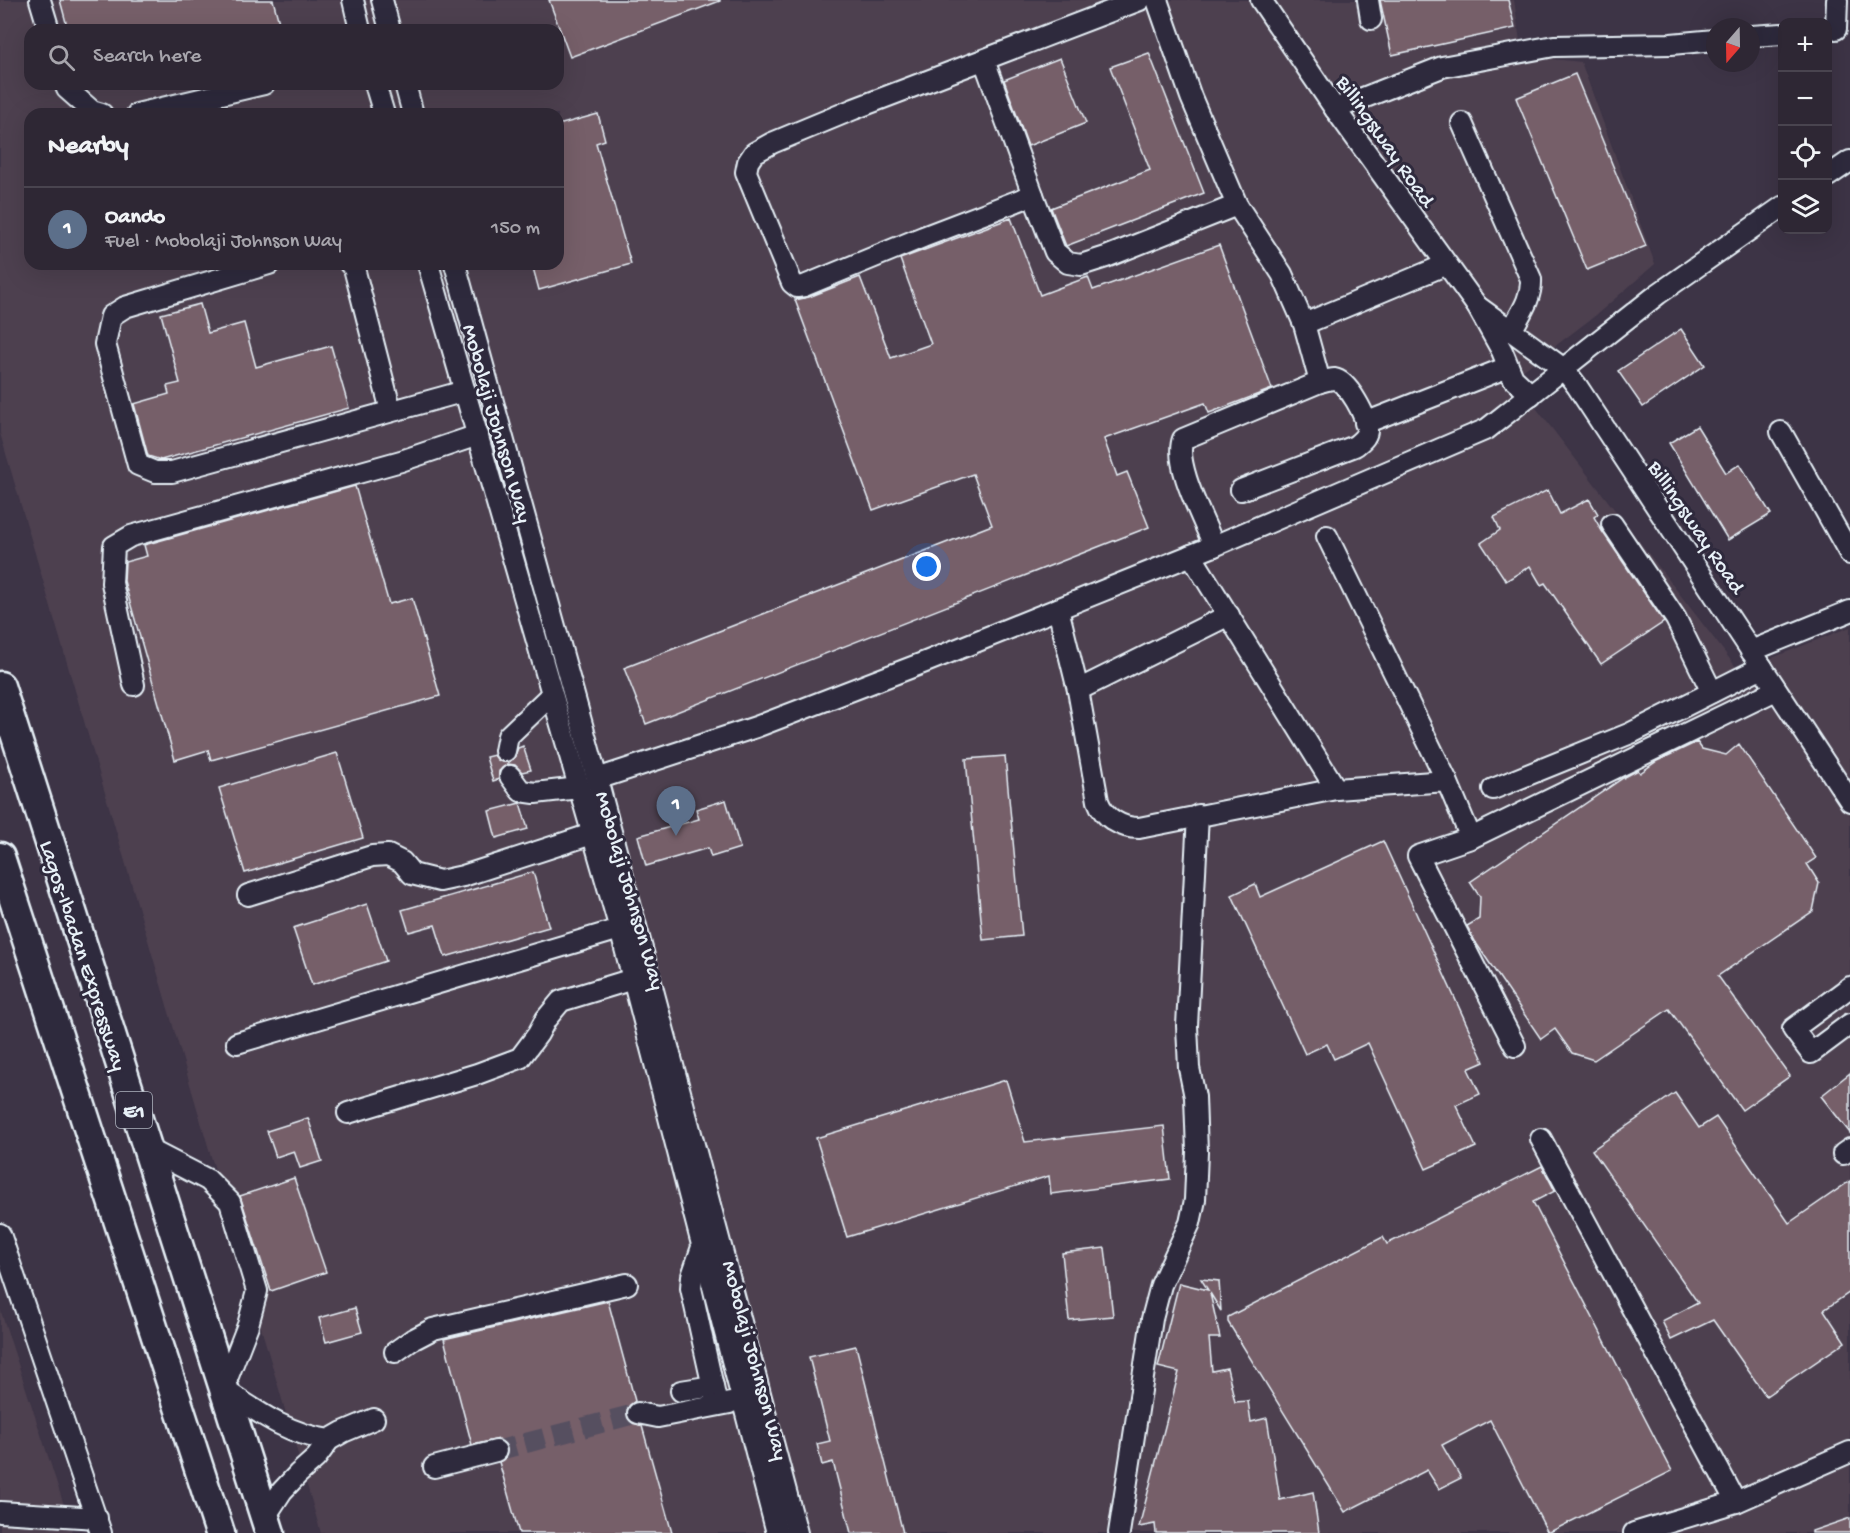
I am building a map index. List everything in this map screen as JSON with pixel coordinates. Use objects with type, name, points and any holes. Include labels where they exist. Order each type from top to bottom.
[{"type":"highway","name":"Lagos-Ibadan Expressway","points":[[0,686],[268,1525]]},
{"type":"highway","name":"E1","points":[[0,857],[220,1533]]},
{"type":"street","points":[[40,0],[47,24]]},
{"type":"street","points":[[353,0],[359,24]]},
{"type":"street","points":[[382,0],[388,24]]},
{"type":"street","points":[[1033,195],[797,287],[792,283],[746,172],[748,162],[754,153],[772,143],[854,109],[1140,0]]},
{"type":"street","points":[[1157,0],[1191,97],[1237,205],[1282,274],[1304,324],[1320,382]]},
{"type":"street","name":"Billingsway Road","points":[[1261,0],[1445,265],[1477,306],[1502,351],[1513,378],[1531,395]]},
{"type":"street","points":[[1837,0],[1838,28]]},
{"type":"street","points":[[1760,35],[1778,34]]},
{"type":"street","points":[[1335,109],[1442,67],[1554,46],[1671,44],[1706,41]]},
{"type":"street","points":[[984,60],[1055,252],[1068,263],[1081,265],[1106,258],[1237,205]]},
{"type":"street","points":[[68,90],[89,108]]},
{"type":"street","points":[[162,108],[239,90]]},
{"type":"street","points":[[377,90],[382,108]]},
{"type":"street","points":[[407,90],[411,108]]},
{"type":"street","points":[[1462,123],[1531,279],[1528,299],[1511,331]]},
{"type":"street","points":[[597,780],[756,727],[1058,609],[1214,546],[1487,429],[1658,294],[1778,210]]},
{"type":"street","points":[[1304,324],[1445,265]]},
{"type":"street","points":[[249,270],[125,307],[111,316],[105,344],[138,465],[155,472],[172,472],[465,391]]},
{"type":"street","points":[[355,270],[391,411]]},
{"type":"street","name":"Mobolaji Johnson Way","points":[[430,270],[620,929],[777,1533]]},
{"type":"street","name":"Mobolaji Johnson Way","points":[[457,270],[597,780],[797,1533]]},
{"type":"street","name":"Billingsway Road","points":[[1477,306],[1564,369],[1577,386],[1850,801]]},
{"type":"street","points":[[1365,423],[1509,367]]},
{"type":"street","points":[[1214,546],[1183,470],[1180,447],[1183,439],[1190,434],[1253,411],[1320,382],[1335,379],[1350,390],[1365,423],[1367,430],[1364,438],[1355,446],[1241,490]]},
{"type":"street","points":[[1781,432],[1850,554]]},
{"type":"street","points":[[134,685],[112,583],[114,546],[131,536],[401,461],[478,435]]},
{"type":"street","points":[[1612,524],[1676,619],[1712,692]]},
{"type":"street","points":[[1326,536],[1447,781],[1471,838]]},
{"type":"street","points":[[1191,555],[1336,789]]},
{"type":"street","points":[[1058,609],[1078,690],[1100,807],[1115,822],[1128,828],[1138,828],[1336,789],[1447,781]]},
{"type":"street","points":[[1493,789],[1631,733],[1712,692],[1756,659],[1850,611]]},
{"type":"street","points":[[1078,690],[1229,615]]},
{"type":"street","points":[[1515,1046],[1418,856],[1471,838],[1776,690]]},
{"type":"street","points":[[505,751],[508,736],[552,694]]},
{"type":"street","points":[[510,776],[521,791],[535,794],[579,788]]},
{"type":"street","points":[[1119,1533],[1152,1319],[1161,1285],[1190,1223],[1195,1200],[1197,1152],[1195,1097],[1189,1068],[1187,1026],[1198,815]]},
{"type":"street","points":[[249,895],[372,856],[388,855],[402,862],[412,874],[440,881],[463,876],[592,834]]},
{"type":"street","points":[[237,1043],[620,929]]},
{"type":"street","points":[[348,1113],[477,1074],[519,1058],[538,1034],[546,1019],[561,1002],[633,979]]},
{"type":"street","points":[[1850,987],[1793,1029],[1811,1053],[1850,1024]]},
{"type":"street","points":[[1541,1139],[1737,1502]]},
{"type":"street","points":[[146,1148],[208,1180],[230,1202],[257,1291],[245,1334],[224,1389],[280,1426],[310,1437],[329,1440]]},
{"type":"street","points":[[0,1234],[99,1526],[0,1512]]},
{"type":"street","points":[[702,1247],[692,1276],[691,1288],[717,1405]]},
{"type":"street","points":[[395,1352],[433,1329],[627,1284]]},
{"type":"street","points":[[681,1392],[713,1386]]},
{"type":"street","points":[[638,1413],[658,1417],[742,1401]]},
{"type":"street","points":[[268,1525],[282,1491],[316,1458],[329,1440],[374,1419]]},
{"type":"street","points":[[434,1467],[496,1451]]},
{"type":"street","points":[[1634,1533],[1737,1502],[1850,1452]]},
{"type":"shaded area","points":[[0,0],[1514,0],[1522,56],[1581,62],[1655,264],[1596,315],[1513,378],[1739,671],[1850,627],[1850,1533],[321,1533],[0,433]]},
{"type":"shaded area","points":[[0,1309],[73,1533],[0,1533]]},
{"type":"building","points":[[60,0],[273,0],[279,24],[66,24]]},
{"type":"building","points":[[549,0],[720,0],[570,57],[564,41],[564,24],[558,24]]},
{"type":"building","points":[[1380,0],[1508,0],[1515,28],[1392,55]]},
{"type":"building","points":[[1149,53],[1204,193],[1066,246],[1051,208],[1150,170],[1110,67]]},
{"type":"building","points":[[1060,58],[1086,123],[1028,146],[1004,80]]},
{"type":"building","points":[[1575,74],[1646,246],[1587,270],[1516,98]]},
{"type":"building","points":[[598,114],[605,140],[596,143],[631,264],[539,290],[534,270],[564,270],[564,123]]},
{"type":"building","points":[[1011,218],[1040,295],[1088,277],[1093,290],[1219,245],[1272,389],[1209,413],[1205,403],[1104,439],[1117,476],[1127,472],[1149,527],[646,724],[624,668],[992,525],[973,474],[873,510],[795,300],[809,297],[860,277],[891,358],[931,344],[900,259]]},
{"type":"building","points":[[200,304],[208,333],[244,323],[256,367],[331,346],[349,408],[161,460],[148,456],[134,404],[169,394],[167,386],[180,383],[161,314]]},
{"type":"building","points":[[1681,329],[1705,365],[1643,407],[1618,371]]},
{"type":"building","points":[[1697,426],[1726,473],[1740,464],[1771,514],[1728,540],[1669,443]]},
{"type":"building","points":[[355,486],[389,604],[412,598],[440,696],[211,760],[208,750],[175,760],[124,581],[125,562],[147,556],[144,545]]},
{"type":"building","points":[[1548,490],[1560,514],[1589,499],[1598,514],[1594,517],[1602,531],[1664,622],[1601,664],[1545,583],[1541,585],[1530,566],[1506,581],[1481,543],[1500,530],[1494,517]]},
{"type":"building","points":[[1697,742],[1702,749],[1726,755],[1739,744],[1816,858],[1807,864],[1819,883],[1813,911],[1718,976],[1790,1076],[1742,1110],[1669,1009],[1594,1060],[1572,1053],[1555,1029],[1541,1039],[1467,926],[1479,919],[1480,897],[1470,882],[1623,778],[1638,770],[1640,773],[1657,761]]},
{"type":"building","points":[[523,746],[531,770],[522,772],[515,765],[508,764],[499,771],[499,779],[493,781],[486,757],[494,755],[498,760],[508,762],[514,758],[518,748]]},
{"type":"building","points":[[337,753],[363,838],[245,873],[219,788]]},
{"type":"building","points":[[1005,756],[1022,936],[983,940],[966,759]]},
{"type":"building","points":[[726,800],[740,848],[711,857],[708,848],[646,866],[638,836],[699,819],[696,809]]},
{"type":"building","points":[[520,803],[528,829],[496,838],[489,811]]},
{"type":"building","points":[[1383,841],[1484,1062],[1468,1069],[1480,1094],[1456,1105],[1476,1147],[1426,1169],[1368,1043],[1334,1059],[1327,1044],[1305,1054],[1232,895],[1255,884],[1260,897]]},
{"type":"building","points":[[533,872],[549,927],[445,957],[435,925],[409,932],[402,910]]},
{"type":"building","points":[[367,904],[386,961],[312,985],[293,928]]},
{"type":"building","points":[[1850,1073],[1850,1133],[1821,1096]]},
{"type":"building","points":[[1006,1080],[1025,1142],[1164,1126],[1170,1179],[1051,1194],[1049,1176],[847,1237],[816,1138]]},
{"type":"building","points":[[1675,1093],[1699,1128],[1716,1117],[1789,1223],[1850,1181],[1850,1292],[1824,1310],[1845,1342],[1766,1396],[1713,1320],[1671,1340],[1662,1321],[1698,1303],[1592,1150]]},
{"type":"building","points":[[308,1118],[322,1161],[300,1168],[294,1151],[276,1157],[267,1131]]},
{"type":"building","points":[[1542,1166],[1555,1191],[1533,1202],[1672,1471],[1548,1533],[1490,1420],[1442,1445],[1461,1478],[1439,1489],[1427,1470],[1345,1512],[1228,1322],[1228,1317],[1383,1237],[1387,1244]]},
{"type":"building","points":[[294,1178],[326,1272],[271,1291],[240,1196]]},
{"type":"building","points":[[1105,1248],[1113,1316],[1069,1320],[1062,1253]]},
{"type":"building","points":[[1201,1279],[1219,1281],[1221,1311],[1210,1293],[1220,1338],[1209,1338],[1212,1371],[1227,1368],[1235,1402],[1248,1401],[1251,1422],[1267,1418],[1280,1500],[1313,1492],[1319,1533],[1156,1533],[1155,1524],[1139,1527],[1179,1372],[1158,1367],[1179,1283],[1208,1290]]},
{"type":"building","points":[[608,1301],[635,1401],[629,1406],[627,1416],[631,1422],[642,1426],[672,1533],[519,1533],[499,1462],[507,1455],[507,1447],[499,1439],[472,1445],[444,1339]]},
{"type":"building","points":[[355,1308],[362,1332],[326,1342],[319,1318]]},
{"type":"building","points":[[856,1346],[903,1533],[851,1533],[833,1462],[822,1465],[817,1444],[830,1441],[809,1357]]},
{"type":"building","points":[[1850,1518],[1850,1533],[1812,1533],[1812,1531]]},
{"type":"tunnel","points":[[496,1451],[638,1413]]},
{"type":"place","name":"Oando","points":[[676,836]]}]
